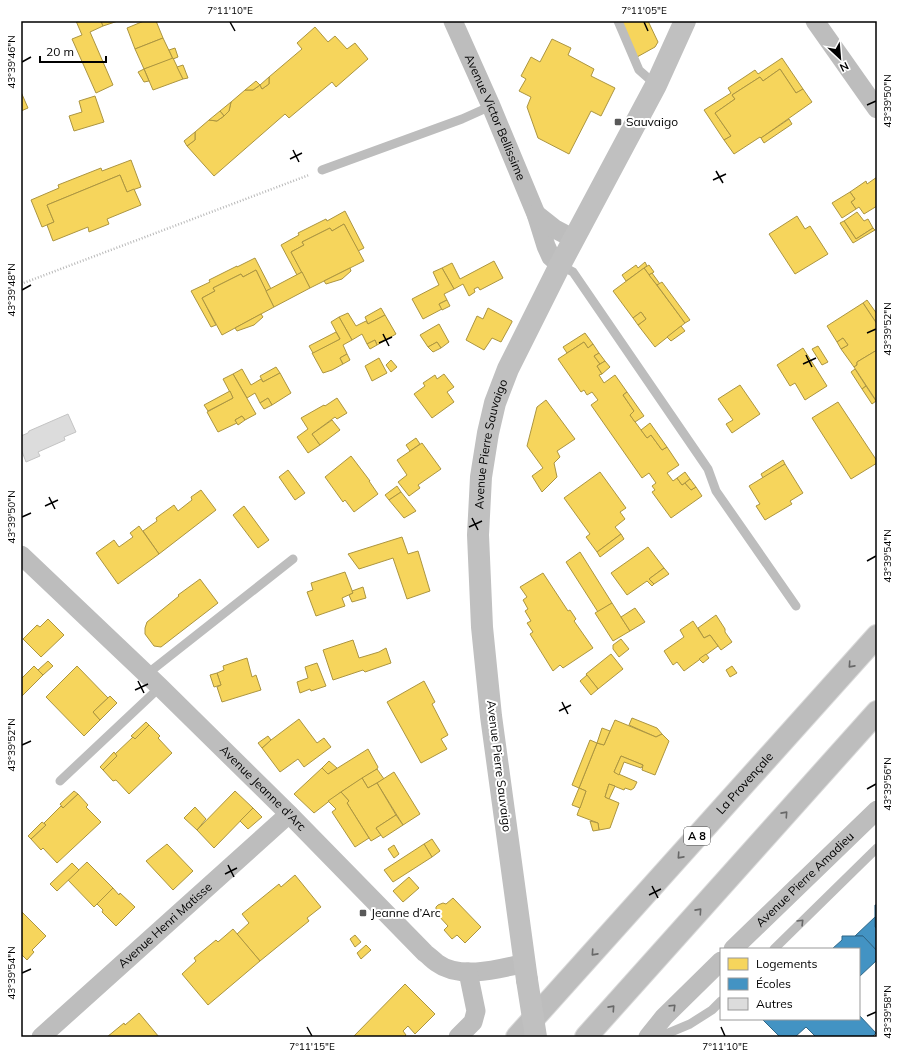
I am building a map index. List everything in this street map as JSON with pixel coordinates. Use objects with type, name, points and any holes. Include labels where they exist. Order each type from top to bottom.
[{"type":"highway","name":"La Provençale","points":[[517,1037],[877,636]]},
{"type":"highway","points":[[586,1037],[877,712]]},
{"type":"main road","name":"Avenue Pierre Sauvaigo","points":[[536,1037],[492,716],[482,627],[478,535],[481,477],[488,433],[495,403],[508,368],[560,265],[656,85],[685,21]]},
{"type":"street","name":"Avenue Victor Bellissime","points":[[453,21],[491,106],[536,214],[546,246],[551,257],[560,265]]},
{"type":"street","points":[[815,21],[877,110]]},
{"type":"street","points":[[536,214],[556,229],[574,239]]},
{"type":"street","name":"Avenue Jeanne d'Arc","points":[[21,555],[154,680],[438,964],[452,969],[468,972],[526,971]]},
{"type":"street","name":"Avenue Pierre Amadieu","points":[[734,948],[877,810]]},
{"type":"street","name":"Avenue Henri Matisse","points":[[41,1037],[289,814]]},
{"type":"street","points":[[648,1037],[664,1017],[720,962]]},
{"type":"street","points":[[458,1037],[473,1022],[476,1011],[468,972]]},
{"type":"lane","points":[[618,21],[639,70],[656,85]]},
{"type":"lane","points":[[322,170],[462,119],[491,106]]},
{"type":"lane","points":[[560,265],[573,272],[708,469],[716,491],[796,606]]},
{"type":"lane","points":[[60,781],[154,680],[293,559]]},
{"type":"lane","points":[[775,948],[877,848]]},
{"type":"lane","points":[[659,1037],[690,1024],[712,1010],[720,1002]]},
{"type":"path","points":[[21,284],[322,170]]},
{"type":"building: Logements","points":[[76,21],[101,21],[103,26],[90,32],[113,85],[96,93],[72,39],[82,35]]},
{"type":"building: Logements","points":[[101,21],[118,21],[103,26]]},
{"type":"building: Logements","points":[[144,21],[156,21],[163,38],[135,49],[127,28]]},
{"type":"building: Logements","points":[[621,21],[648,21],[658,42],[655,47],[637,57]]},
{"type":"building: Logements","points":[[315,27],[328,42],[335,36],[347,49],[355,43],[368,59],[336,87],[332,82],[289,118],[285,114],[214,176],[187,146],[195,140],[195,132],[209,120],[217,121],[224,116],[229,111],[231,102],[245,90],[253,90],[260,85],[262,89],[269,84],[269,77],[302,49],[297,43]]},
{"type":"building: Logements","points":[[163,38],[173,59],[144,69],[135,49]]},
{"type":"building: Logements","points":[[552,39],[571,48],[568,55],[594,69],[591,76],[615,88],[601,116],[591,111],[569,154],[538,138],[527,107],[531,97],[519,91],[526,79],[521,76],[531,57],[540,62]]},
{"type":"building: Logements","points":[[175,48],[178,57],[173,59],[169,50]]},
{"type":"building: Logements","points":[[173,58],[183,79],[153,90],[144,69]]},
{"type":"building: Logements","points":[[782,58],[803,89],[796,93],[780,69],[763,81],[760,77],[732,95],[735,99],[715,113],[731,136],[724,140],[704,110],[731,93],[728,88],[755,70],[758,74]]},
{"type":"building: Logements","points":[[183,65],[188,78],[183,79],[177,67]]},
{"type":"building: Logements","points":[[144,69],[149,81],[144,82],[138,72]]},
{"type":"building: Logements","points":[[780,69],[796,93],[803,89],[812,102],[761,138],[760,137],[734,154],[724,140],[731,136],[715,113],[735,99],[732,95],[760,77],[763,81]]},
{"type":"building: Logements","points":[[269,77],[269,84],[262,89],[260,85]]},
{"type":"building: Logements","points":[[256,81],[260,85],[253,90],[245,90]]},
{"type":"building: Logements","points":[[21,92],[28,108],[21,111]]},
{"type":"building: Logements","points":[[95,96],[104,122],[74,131],[69,116],[82,112],[79,101]]},
{"type":"building: Logements","points":[[231,102],[229,111],[224,116],[220,111]]},
{"type":"building: Logements","points":[[220,111],[224,116],[217,121],[209,120]]},
{"type":"building: Logements","points":[[789,119],[792,124],[764,143],[761,138]]},
{"type":"building: Logements","points":[[195,132],[195,140],[187,146],[184,141]]},
{"type":"building: Logements","points":[[131,160],[141,187],[127,192],[120,175],[47,205],[54,222],[42,227],[31,200],[59,188],[58,185],[101,168],[102,171]]},
{"type":"building: Logements","points":[[120,175],[127,192],[134,189],[141,205],[107,219],[109,224],[89,232],[88,227],[53,241],[47,225],[54,222],[47,205]]},
{"type":"building: Logements","points":[[877,177],[877,206],[864,214],[859,207],[856,209],[851,202],[855,199],[850,192],[866,181],[867,184]]},
{"type":"building: Logements","points":[[850,192],[855,199],[851,202],[856,209],[842,218],[832,203]]},
{"type":"building: Logements","points":[[345,211],[364,248],[358,251],[344,224],[332,231],[330,228],[302,242],[304,245],[291,252],[302,272],[297,275],[281,245],[299,235],[298,233],[326,219],[327,221]]},
{"type":"building: Logements","points":[[857,212],[864,221],[868,219],[873,228],[856,239],[844,221]]},
{"type":"building: Logements","points":[[797,216],[805,229],[810,226],[828,254],[795,274],[769,234]]},
{"type":"building: Logements","points":[[844,221],[856,239],[873,228],[875,230],[853,243],[840,223]]},
{"type":"building: Logements","points":[[344,224],[364,261],[310,288],[291,252],[304,245],[302,242],[330,228],[332,231]]},
{"type":"building: Logements","points":[[255,258],[271,289],[266,291],[256,270],[243,277],[241,274],[213,288],[215,291],[202,298],[216,325],[211,327],[191,291],[210,282],[209,280]]},
{"type":"building: Logements","points":[[494,261],[503,278],[480,290],[478,287],[474,289],[475,292],[469,296],[463,284],[454,289],[442,268],[452,263],[460,279]]},
{"type":"building: Logements","points":[[645,262],[647,266],[626,281],[622,275],[636,265],[638,268]]},
{"type":"building: Logements","points":[[649,265],[654,272],[649,275],[644,268]]},
{"type":"building: Logements","points":[[350,268],[351,271],[342,279],[326,284],[324,281]]},
{"type":"building: Logements","points":[[442,268],[454,289],[444,294],[447,300],[439,304],[442,309],[423,319],[412,299],[439,285],[433,272]]},
{"type":"building: Logements","points":[[644,268],[685,323],[655,347],[638,325],[646,319],[641,312],[633,318],[613,291]]},
{"type":"building: Logements","points":[[256,270],[274,307],[222,335],[202,298],[215,291],[213,288],[241,274],[243,277]]},
{"type":"building: Logements","points":[[302,272],[310,288],[274,307],[266,291]]},
{"type":"building: Logements","points":[[652,273],[660,284],[657,285],[649,275]]},
{"type":"building: Logements","points":[[662,282],[690,320],[685,323],[657,285]]},
{"type":"building: Logements","points":[[447,300],[450,306],[442,310],[439,304]]},
{"type":"building: Logements","points":[[867,300],[877,314],[877,324],[863,303]]},
{"type":"building: Logements","points":[[863,303],[877,324],[877,350],[857,362],[857,365],[854,367],[841,349],[848,345],[843,338],[837,342],[827,326]]},
{"type":"building: Logements","points":[[381,308],[385,315],[368,324],[365,317]]},
{"type":"building: Logements","points":[[488,308],[512,322],[501,342],[492,338],[484,350],[466,340],[477,316],[483,319]]},
{"type":"building: Logements","points":[[641,312],[646,319],[638,325],[633,318]]},
{"type":"building: Logements","points":[[348,313],[356,326],[366,321],[368,324],[385,315],[396,334],[377,345],[375,340],[367,344],[362,334],[352,340],[339,317]]},
{"type":"building: Logements","points":[[261,314],[263,317],[254,325],[237,331],[235,328]]},
{"type":"building: Logements","points":[[339,317],[352,340],[343,345],[347,354],[340,358],[343,364],[323,373],[312,353],[340,339],[331,322]]},
{"type":"building: Logements","points":[[439,324],[449,342],[441,348],[437,342],[428,347],[420,335]]},
{"type":"building: Logements","points":[[681,326],[685,331],[671,341],[667,337]]},
{"type":"building: Logements","points":[[336,332],[340,339],[313,353],[309,346]]},
{"type":"building: Logements","points":[[585,333],[593,344],[588,348],[584,342],[567,353],[563,347]]},
{"type":"building: Logements","points":[[843,338],[848,345],[841,349],[837,342]]},
{"type":"building: Logements","points":[[375,340],[377,345],[370,349],[367,344]]},
{"type":"building: Logements","points":[[437,342],[441,348],[433,352],[428,347]]},
{"type":"building: Logements","points":[[584,342],[588,348],[593,344],[599,353],[594,356],[600,364],[597,366],[602,374],[599,375],[604,383],[615,375],[627,392],[623,395],[634,411],[630,415],[647,438],[651,435],[662,450],[667,447],[679,465],[667,473],[673,481],[677,478],[682,485],[685,483],[691,490],[696,487],[702,496],[671,518],[652,492],[655,490],[652,486],[656,483],[649,473],[642,478],[591,405],[598,400],[592,392],[587,395],[584,390],[581,392],[558,359]]},
{"type":"building: Logements","points":[[818,346],[828,362],[822,365],[812,349]]},
{"type":"building: Logements","points":[[803,348],[827,386],[805,400],[795,383],[790,386],[777,365]]},
{"type":"building: Logements","points":[[877,350],[877,402],[854,367],[857,365],[857,362]]},
{"type":"building: Logements","points":[[599,353],[605,361],[600,364],[594,356]]},
{"type":"building: Logements","points":[[347,354],[350,360],[343,364],[340,358]]},
{"type":"building: Logements","points":[[379,358],[387,373],[372,381],[365,366]]},
{"type":"building: Logements","points":[[391,360],[397,367],[391,372],[386,365]]},
{"type":"building: Logements","points":[[605,361],[610,367],[602,374],[597,366]]},
{"type":"building: Logements","points":[[276,367],[280,373],[263,382],[260,376]]},
{"type":"building: Logements","points":[[242,369],[251,385],[261,379],[263,382],[280,373],[291,393],[272,405],[268,398],[260,403],[255,393],[247,398],[233,374]]},
{"type":"building: Logements","points":[[855,369],[866,386],[862,389],[851,372]]},
{"type":"building: Logements","points":[[233,374],[256,414],[245,420],[242,416],[235,420],[237,423],[218,432],[207,412],[233,398],[223,379]]},
{"type":"building: Logements","points":[[444,374],[454,387],[447,392],[454,402],[432,418],[414,394],[425,386],[423,383],[435,375],[437,379]]},
{"type":"building: Logements","points":[[740,385],[760,414],[732,433],[726,424],[733,420],[718,399]]},
{"type":"building: Logements","points":[[866,386],[876,401],[872,404],[862,389]]},
{"type":"building: Logements","points":[[230,391],[233,398],[208,411],[204,405]]},
{"type":"building: Logements","points":[[627,392],[644,416],[635,422],[630,415],[634,411],[623,395]]},
{"type":"building: Logements","points":[[268,398],[272,405],[264,409],[260,403]]},
{"type":"building: Logements","points":[[337,398],[347,413],[337,419],[335,417],[312,434],[320,445],[308,453],[297,437],[308,429],[301,418]]},
{"type":"building: Logements","points":[[546,400],[575,439],[557,451],[560,457],[554,463],[557,477],[542,492],[532,476],[543,468],[527,446],[537,407]]},
{"type":"building: Logements","points":[[838,402],[877,461],[877,463],[851,479],[812,418]]},
{"type":"building: Logements","points":[[242,416],[245,420],[238,425],[235,420]]},
{"type":"building: Logements","points":[[332,420],[340,430],[320,445],[312,434]]},
{"type":"building: Logements","points":[[650,423],[667,447],[662,450],[651,435],[647,438],[641,430]]},
{"type":"building: Logements","points":[[416,438],[420,444],[410,451],[406,445]]},
{"type":"building: Logements","points":[[422,443],[441,469],[418,485],[420,488],[409,496],[398,482],[407,475],[397,460]]},
{"type":"building: Logements","points":[[351,456],[378,494],[354,512],[345,500],[343,502],[325,477]]},
{"type":"building: Logements","points":[[783,460],[785,464],[763,478],[761,474]]},
{"type":"building: Logements","points":[[785,464],[803,493],[790,501],[792,504],[765,520],[756,506],[760,504],[749,486]]},
{"type":"building: Logements","points":[[288,470],[305,493],[295,500],[279,477]]},
{"type":"building: Logements","points":[[600,472],[626,508],[620,512],[625,519],[615,527],[621,534],[597,552],[586,537],[590,534],[564,498]]},
{"type":"building: Logements","points":[[685,472],[690,479],[682,485],[677,478]]},
{"type":"building: Logements","points":[[690,479],[696,487],[691,490],[685,483]]},
{"type":"building: Logements","points":[[397,486],[401,492],[389,500],[385,495]]},
{"type":"building: Logements","points":[[201,490],[216,510],[159,554],[143,531],[157,521],[156,518],[174,505],[178,511],[192,500],[191,497]]},
{"type":"building: Logements","points":[[401,492],[416,511],[404,518],[389,500]]},
{"type":"building: Logements","points":[[244,506],[269,540],[258,548],[233,515]]},
{"type":"building: Logements","points":[[139,526],[159,554],[118,584],[96,553],[114,540],[119,547],[133,537],[130,533]]},
{"type":"building: Logements","points":[[621,534],[624,539],[600,557],[597,552]]},
{"type":"building: Logements","points":[[402,537],[408,554],[418,551],[430,591],[407,599],[393,558],[359,569],[348,554]]},
{"type":"building: Logements","points":[[648,547],[664,568],[649,579],[654,584],[652,586],[647,581],[627,595],[611,573]]},
{"type":"building: Logements","points":[[580,552],[612,603],[598,612],[566,562]]},
{"type":"building: Logements","points":[[664,568],[669,574],[654,584],[649,579]]},
{"type":"building: Logements","points":[[345,572],[353,593],[342,598],[345,606],[316,616],[307,592],[313,590],[311,583]]},
{"type":"building: Logements","points":[[543,573],[568,611],[570,610],[576,619],[574,621],[593,648],[563,668],[560,665],[553,671],[530,634],[533,632],[527,623],[531,621],[525,611],[528,609],[523,600],[527,597],[520,587]]},
{"type":"building: Logements","points":[[200,579],[218,603],[161,647],[154,646],[145,634],[147,622],[179,596],[178,595]]},
{"type":"building: Logements","points":[[363,587],[366,598],[352,602],[349,595],[353,593],[352,591]]},
{"type":"building: Logements","points":[[612,603],[630,631],[613,641],[595,613]]},
{"type":"building: Logements","points":[[635,608],[645,622],[630,631],[621,617]]},
{"type":"building: Logements","points":[[716,615],[732,642],[721,650],[710,635],[704,638],[698,628]]},
{"type":"building: Logements","points":[[48,619],[64,635],[41,657],[23,639],[37,625],[40,627]]},
{"type":"building: Logements","points":[[693,621],[704,638],[710,635],[718,646],[684,671],[677,662],[673,665],[664,651],[684,637],[680,630]]},
{"type":"building: Logements","points":[[621,639],[629,649],[619,657],[613,649],[613,645]]},
{"type":"building: Logements","points":[[353,640],[359,658],[379,652],[386,648],[391,663],[365,672],[363,670],[333,680],[323,650]]},
{"type":"building: Logements","points":[[611,654],[623,669],[598,689],[586,674]]},
{"type":"building: Logements","points":[[706,654],[709,658],[703,663],[699,659]]},
{"type":"building: Logements","points":[[247,658],[252,677],[256,675],[261,690],[222,702],[217,687],[221,685],[217,673],[224,670],[223,666]]},
{"type":"building: Logements","points":[[48,661],[53,666],[43,675],[38,670]]},
{"type":"building: Logements","points":[[317,663],[326,686],[311,691],[310,689],[300,693],[297,682],[308,678],[305,667]]},
{"type":"building: Logements","points":[[34,666],[43,675],[21,697],[21,679]]},
{"type":"building: Logements","points":[[77,666],[108,698],[93,712],[100,720],[84,736],[46,697]]},
{"type":"building: Logements","points":[[732,666],[737,673],[730,677],[726,670]]},
{"type":"building: Logements","points":[[217,673],[221,685],[214,687],[210,675]]},
{"type":"building: Logements","points":[[587,675],[598,689],[591,695],[580,681]]},
{"type":"building: Logements","points":[[424,681],[435,702],[432,704],[448,735],[441,739],[447,749],[421,763],[387,702]]},
{"type":"building: Logements","points":[[110,696],[117,703],[100,720],[93,712]]},
{"type":"building: Logements","points":[[632,718],[657,728],[662,734],[656,737],[629,725]]},
{"type":"building: Logements","points":[[299,719],[317,743],[324,738],[331,747],[304,767],[298,759],[280,772],[262,748]]},
{"type":"building: Logements","points":[[615,720],[656,737],[662,734],[669,741],[655,775],[642,770],[643,765],[621,756],[614,772],[637,782],[631,790],[625,788],[624,790],[609,784],[605,797],[619,803],[610,828],[599,830],[598,823],[577,815],[586,791],[579,788],[597,743],[604,745]]},
{"type":"building: Logements","points":[[146,722],[149,725],[135,739],[131,736]]},
{"type":"building: Logements","points":[[149,725],[160,736],[158,738],[172,753],[129,794],[116,780],[113,781],[103,770],[117,756],[115,754],[133,737],[135,739]]},
{"type":"building: Logements","points":[[602,728],[610,731],[604,745],[597,743]]},
{"type":"building: Logements","points":[[268,736],[271,740],[262,748],[258,743]]},
{"type":"building: Logements","points":[[590,740],[597,743],[579,788],[572,785]]},
{"type":"building: Logements","points":[[368,749],[378,767],[377,769],[341,792],[314,813],[294,794],[322,768],[328,774]]},
{"type":"building: Logements","points":[[114,752],[117,756],[103,770],[100,767]]},
{"type":"building: Logements","points":[[621,756],[643,765],[641,768],[624,762],[619,775],[614,772]]},
{"type":"building: Logements","points":[[329,761],[337,768],[328,774],[322,768]]},
{"type":"building: Logements","points":[[377,769],[384,779],[368,788],[362,778]]},
{"type":"building: Logements","points":[[394,772],[420,814],[403,825],[377,783]]},
{"type":"building: Logements","points":[[362,778],[368,788],[377,783],[396,815],[376,828],[381,835],[371,841],[347,803],[349,801],[341,792]]},
{"type":"building: Logements","points":[[609,784],[615,786],[609,799],[605,797]]},
{"type":"building: Logements","points":[[579,788],[586,791],[580,808],[572,805]]},
{"type":"building: Logements","points":[[74,791],[78,794],[63,808],[60,804]]},
{"type":"building: Logements","points":[[235,791],[253,808],[214,848],[197,830]]},
{"type":"building: Logements","points":[[341,792],[349,801],[347,803],[369,838],[355,847],[332,812],[336,809],[328,801]]},
{"type":"building: Logements","points":[[78,794],[88,805],[86,807],[101,822],[57,863],[43,848],[41,850],[31,839],[46,825],[44,823],[61,806],[63,808]]},
{"type":"building: Logements","points":[[195,807],[206,819],[197,830],[184,818]]},
{"type":"building: Logements","points":[[253,808],[262,817],[248,829],[240,821]]},
{"type":"building: Logements","points":[[396,815],[403,825],[383,838],[376,828]]},
{"type":"building: Logements","points":[[590,821],[598,823],[599,830],[593,831]]},
{"type":"building: Logements","points":[[42,822],[46,825],[31,839],[28,836]]},
{"type":"building: Logements","points":[[432,839],[440,851],[432,857],[424,844]]},
{"type":"building: Logements","points":[[167,844],[193,871],[173,890],[146,861]]},
{"type":"building: Logements","points":[[424,844],[432,857],[393,882],[384,870]]},
{"type":"building: Logements","points":[[394,845],[399,854],[394,858],[388,849]]},
{"type":"building: Logements","points":[[87,862],[113,888],[94,907],[68,880]]},
{"type":"building: Logements","points":[[72,863],[79,870],[57,891],[50,884]]},
{"type":"building: Logements","points":[[295,875],[321,907],[307,918],[309,921],[260,961],[237,934],[249,923],[242,914],[279,884],[281,887]]},
{"type":"building: Logements","points":[[409,877],[419,888],[403,902],[393,891]]},
{"type":"building: Logements","points":[[113,888],[119,895],[120,893],[135,907],[116,926],[102,912],[103,910],[97,904]]},
{"type":"building: Logements","points":[[453,898],[481,927],[465,943],[457,935],[452,939],[444,930],[448,926],[437,914],[438,912],[436,907],[438,905],[443,903],[446,904]]},
{"type":"building: Logements","points":[[21,911],[46,936],[32,950],[34,952],[27,960],[21,955]]},
{"type":"building: Logements","points":[[233,929],[260,961],[208,1005],[182,974],[196,961],[194,958],[216,940],[218,942]]},
{"type":"building: Logements","points":[[355,935],[361,942],[355,947],[350,939]]},
{"type":"building: Logements","points":[[366,945],[371,950],[361,959],[357,953]]},
{"type":"building: Logements","points":[[405,984],[435,1014],[415,1034],[408,1026],[403,1031],[406,1035],[404,1037],[353,1037]]},
{"type":"building: Logements","points":[[139,1013],[159,1037],[107,1037],[124,1023],[125,1025]]},
{"type":"building: Écoles","points":[[875,905],[877,905],[877,929],[875,927]]},
{"type":"building: Écoles","points":[[875,917],[875,927],[877,929],[877,951],[863,936],[855,936]]},
{"type":"building: Écoles","points":[[842,936],[863,936],[877,951],[877,960],[860,976],[860,948],[833,948],[842,940]]},
{"type":"building: Écoles","points":[[860,1016],[876,1033],[872,1037],[816,1037],[806,1027],[795,1037],[780,1037],[763,1020],[860,1020]]},
{"type":"building: Autres","points":[[68,414],[76,432],[64,437],[65,440],[38,452],[40,456],[26,462],[21,449],[21,436]]},
{"type":"place","name":"Sauvaigo","points":[[618,122]]},
{"type":"place","name":"Jeanne d’Arc","points":[[363,913]]}]
